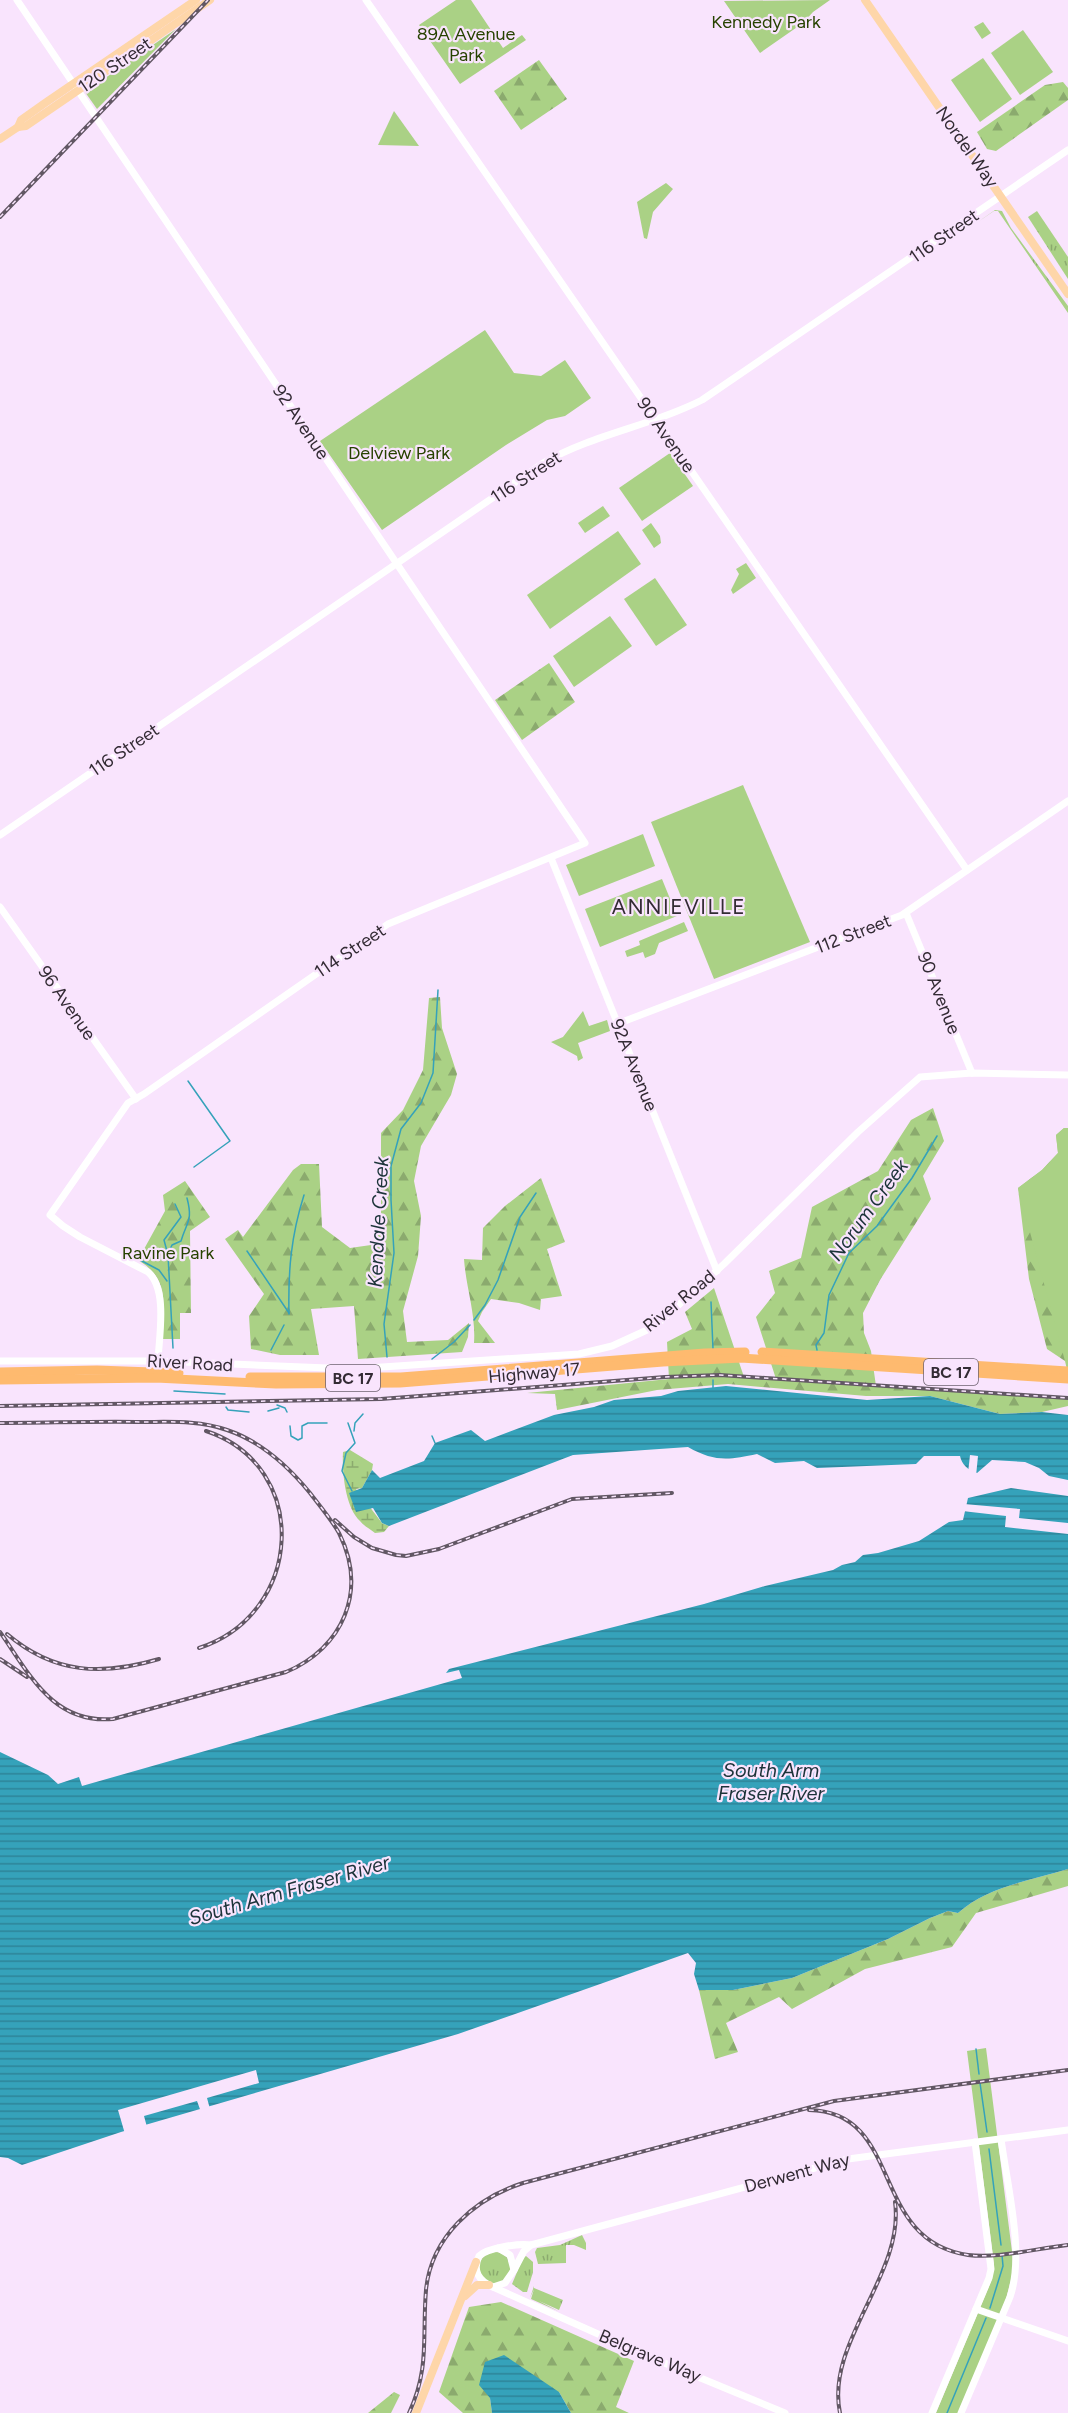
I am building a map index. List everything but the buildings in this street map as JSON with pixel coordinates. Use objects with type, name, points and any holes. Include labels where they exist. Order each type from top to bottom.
[{"type":"highway","name":"Highway 17","points":[[0,1372],[97,1370],[351,1378],[719,1355],[799,1357],[1068,1379]]},
{"type":"highway","name":"Highway 17","points":[[0,1380],[146,1378],[276,1384],[400,1383],[706,1356]]},
{"type":"highway","name":"Highway 17","points":[[834,1360],[1068,1371]]},
{"type":"main road","name":"120 Street","points":[[159,30],[196,0]]},
{"type":"main road","name":"120 Street","points":[[0,139],[18,127],[26,126],[75,87],[159,30],[210,0]]},
{"type":"main road","name":"Nordel Way","points":[[865,0],[1068,294]]},
{"type":"main road","points":[[416,2413],[476,2262]]},
{"type":"main road","points":[[463,2298],[474,2287],[481,2284],[491,2286]]},
{"type":"street","name":"92 Avenue","points":[[17,0],[585,843]]},
{"type":"street","name":"90 Avenue","points":[[366,0],[967,870]]},
{"type":"street","name":"116 Street","points":[[0,836],[520,478],[576,446],[683,410],[720,389],[1068,150]]},
{"type":"street","name":"112 Street","points":[[617,1024],[906,913],[1068,801]]},
{"type":"street","name":"114 Street","points":[[158,1361],[160,1297],[155,1280],[148,1272],[63,1226],[50,1215],[124,1107],[388,924],[585,843]]},
{"type":"street","name":"92A Avenue","points":[[551,858],[717,1271]]},
{"type":"street","name":"96 Avenue","points":[[0,907],[135,1099]]},
{"type":"street","name":"90 Avenue","points":[[906,913],[972,1073]]},
{"type":"street","name":"River Road","points":[[0,1361],[158,1361],[352,1369],[579,1354],[612,1346],[647,1330],[670,1313],[717,1271],[913,1081],[931,1074],[1068,1075]]},
{"type":"street","name":"Derwent Way","points":[[498,2248],[522,2244],[531,2245],[848,2159],[1068,2130]]},
{"type":"street","points":[[961,2413],[1014,2285],[1017,2267],[1001,2139]]},
{"type":"street","points":[[932,2413],[991,2269],[975,2142]]},
{"type":"street","points":[[515,2297],[510,2290],[512,2274],[510,2255],[498,2248],[483,2252],[476,2262],[478,2277],[491,2286],[500,2286],[512,2274],[524,2251],[531,2245]]},
{"type":"street","name":"Belgrave Way","points":[[491,2286],[785,2413]]},
{"type":"street","points":[[976,2309],[1068,2341]]},
{"type":"green space","name":"89A Avenue Park","points":[[456,0],[471,0],[503,48],[522,35],[526,40],[460,84],[419,25]]},
{"type":"green space","name":"Kennedy Park","points":[[830,0],[813,12],[803,23],[760,53],[724,1]]},
{"type":"green space","points":[[983,22],[991,33],[982,39],[974,27]]},
{"type":"green space","points":[[176,29],[97,109],[85,92]]},
{"type":"green space","points":[[1023,30],[1053,72],[1020,95],[991,53]]},
{"type":"green space","points":[[983,58],[1012,99],[980,122],[951,80]]},
{"type":"green space","points":[[539,60],[567,99],[521,130],[494,91]]},
{"type":"green space","points":[[1063,82],[1068,88],[1068,100],[996,151],[987,149],[977,132],[1045,85]]},
{"type":"green space","points":[[394,111],[419,146],[378,145]]},
{"type":"green space","points":[[666,183],[673,189],[653,212],[647,239],[644,238],[637,202]]},
{"type":"green space","points":[[995,210],[1002,211],[1011,228],[1068,306],[1068,313],[998,211],[994,211],[975,224]]},
{"type":"green space","points":[[1037,211],[1068,257],[1068,279],[1028,217]]},
{"type":"green space","name":"Delview Park","points":[[485,330],[514,373],[541,376],[565,360],[591,398],[565,416],[547,420],[506,445],[382,530],[320,441]]},
{"type":"green space","points":[[670,453],[693,486],[642,521],[619,488]]},
{"type":"green space","points":[[603,506],[610,516],[585,533],[578,523]]},
{"type":"green space","points":[[651,523],[660,536],[661,543],[654,548],[642,530]]},
{"type":"green space","points":[[618,531],[641,564],[550,629],[527,595]]},
{"type":"green space","points":[[746,563],[756,578],[733,594],[731,590],[739,574],[736,569]]},
{"type":"green space","points":[[655,578],[687,625],[656,646],[624,599]]},
{"type":"green space","points":[[610,616],[632,646],[574,687],[553,656]]},
{"type":"green space","points":[[549,663],[575,702],[522,740],[495,700]]},
{"type":"green space","points":[[743,785],[810,942],[714,979],[651,822]]},
{"type":"green space","points":[[643,834],[655,866],[579,896],[566,865]]},
{"type":"green space","points":[[662,879],[677,916],[600,947],[585,909]]},
{"type":"green space","points":[[684,922],[688,931],[659,943],[655,954],[645,958],[643,952],[627,957],[625,951],[640,945],[639,941]]},
{"type":"green space","points":[[440,997],[442,1028],[457,1074],[451,1095],[421,1146],[414,1181],[421,1216],[418,1256],[403,1311],[407,1342],[448,1340],[469,1323],[468,1337],[462,1352],[358,1359],[354,1306],[311,1309],[319,1355],[280,1355],[251,1349],[249,1316],[264,1294],[225,1239],[238,1230],[243,1237],[293,1170],[301,1164],[319,1164],[322,1227],[350,1248],[371,1245],[381,1227],[381,1133],[403,1110],[423,1070],[429,998]]},
{"type":"green space","points":[[583,1011],[589,1026],[607,1020],[610,1031],[578,1043],[583,1058],[578,1061],[577,1056],[551,1042],[563,1037]]},
{"type":"green space","points":[[933,1108],[944,1141],[923,1176],[931,1199],[880,1280],[863,1313],[864,1333],[871,1351],[876,1386],[1068,1397],[1068,1406],[1042,1412],[1000,1414],[930,1396],[866,1396],[728,1384],[657,1390],[557,1410],[555,1394],[527,1393],[669,1379],[667,1342],[692,1329],[685,1312],[714,1288],[744,1377],[776,1379],[756,1317],[775,1293],[769,1271],[801,1258],[812,1207],[878,1171],[911,1120]]},
{"type":"green space","points":[[1064,1128],[1068,1128],[1068,1374],[1065,1361],[1047,1349],[1029,1279],[1018,1188],[1042,1170],[1058,1153],[1056,1135]]},
{"type":"green space","points":[[1064,1128],[1068,1128],[1068,1361],[1065,1361],[1018,1188],[1042,1170],[1058,1153],[1056,1135]]},
{"type":"green space","points":[[541,1178],[565,1242],[547,1249],[562,1296],[541,1299],[540,1310],[519,1303],[491,1299],[478,1321],[495,1343],[474,1343],[474,1322],[464,1259],[482,1260],[483,1228],[505,1206]]},
{"type":"green space","name":"Ravine Park","points":[[185,1181],[210,1217],[190,1231],[191,1313],[180,1313],[180,1339],[162,1339],[163,1294],[156,1276],[138,1260],[165,1211],[163,1195]]},
{"type":"green space","points":[[350,1450],[373,1464],[362,1488],[356,1489],[382,1523],[389,1526],[384,1532],[375,1533],[365,1526],[351,1507],[344,1479],[343,1460],[343,1452]]},
{"type":"green space","points":[[1068,1869],[1068,1886],[976,1913],[952,1947],[865,1969],[792,2009],[779,1997],[726,2023],[738,2052],[715,2059],[699,1990],[733,1990],[792,1978],[888,1939],[930,1918],[948,1911],[958,1913],[982,1896],[996,1890]]},
{"type":"green space","points":[[986,2048],[1014,2267],[1006,2299],[959,2413],[936,2413],[992,2279],[994,2264],[967,2051]]},
{"type":"green space","points":[[582,2235],[586,2243],[586,2250],[574,2245],[566,2245],[566,2263],[538,2264],[535,2252],[537,2248],[560,2245]]},
{"type":"green space","points":[[495,2252],[506,2257],[511,2268],[506,2279],[495,2284],[484,2279],[479,2268],[484,2257]]},
{"type":"green space","points":[[526,2256],[533,2262],[533,2272],[527,2292],[523,2292],[512,2284]]},
{"type":"green space","points":[[534,2286],[534,2288],[563,2300],[559,2310],[539,2301],[558,2311],[531,2299],[534,2289],[530,2298]]},
{"type":"green space","points":[[501,2302],[634,2361],[616,2407],[629,2413],[571,2413],[559,2392],[490,2398],[492,2413],[463,2413],[439,2392],[469,2307]]},
{"type":"green space","points":[[394,2392],[400,2395],[391,2413],[368,2413]]},
{"type":"water","points":[[726,1386],[867,1400],[930,1396],[1000,1414],[1042,1412],[1068,1415],[1068,1480],[1049,1476],[1039,1468],[1025,1462],[992,1460],[977,1473],[966,1467],[960,1456],[924,1456],[916,1464],[817,1468],[804,1461],[775,1463],[757,1454],[738,1458],[714,1457],[688,1447],[573,1455],[389,1526],[382,1523],[373,1508],[356,1512],[349,1493],[362,1488],[372,1470],[380,1478],[424,1461],[435,1443],[471,1430],[485,1441],[554,1415],[594,1407],[614,1400],[661,1396],[678,1391]]},
{"type":"water","name":"South Arm Fraser River","points":[[1011,1488],[1068,1496],[1068,1869],[996,1890],[982,1896],[958,1913],[948,1911],[930,1918],[888,1939],[792,1978],[733,1990],[699,1990],[694,1974],[696,1963],[688,1953],[458,2034],[121,2132],[22,2165],[0,2157],[0,1752],[48,1775],[58,1784],[79,1777],[82,1786],[462,1678],[459,1670],[446,1673],[449,1669],[833,1570],[855,1562],[863,1555],[919,1541],[949,1522],[963,1520],[968,1498]]},
{"type":"water","points":[[504,2355],[559,2392],[571,2413],[492,2413],[490,2398],[479,2385],[485,2362]]},
{"type":"pier","points":[[970,1455],[978,1456],[976,1476],[968,1473]]},
{"type":"pier","points":[[964,1504],[1020,1509],[1019,1518],[1068,1523],[1068,1534],[1005,1527],[1006,1516],[962,1511]]},
{"type":"pier","points":[[256,2070],[259,2083],[207,2098],[210,2109],[201,2112],[197,2101],[144,2116],[147,2127],[125,2134],[118,2110]]},
{"type":"waterway","name":"Kendale Creek","points":[[387,1357],[384,1324],[394,1253],[391,1166],[401,1129],[421,1103],[433,1073],[438,990]]},
{"type":"waterway","points":[[188,1081],[230,1141],[194,1167]]},
{"type":"waterway","name":"Norum Creek","points":[[817,1350],[816,1345],[824,1333],[829,1295],[849,1253],[877,1226],[912,1178],[937,1136]]},
{"type":"waterway","points":[[474,1320],[498,1280],[520,1217],[536,1193]]},
{"type":"waterway","points":[[289,1314],[291,1254],[304,1195]]},
{"type":"waterway","points":[[168,1254],[172,1245],[181,1241],[188,1221],[187,1198]]},
{"type":"waterway","points":[[173,1348],[168,1255],[164,1240],[181,1217],[175,1204]]},
{"type":"waterway","points":[[247,1251],[289,1313]]},
{"type":"waterway","points":[[140,1260],[159,1270],[167,1281]]},
{"type":"waterway","points":[[711,1302],[713,1349]]},
{"type":"waterway","points":[[271,1350],[284,1325]]},
{"type":"waterway","points":[[432,1359],[454,1342],[470,1325]]},
{"type":"waterway","points":[[713,1380],[713,1388]]},
{"type":"waterway","points":[[174,1391],[225,1394]]},
{"type":"waterway","points":[[277,1405],[285,1408],[287,1412]]},
{"type":"waterway","points":[[226,1407],[228,1410],[249,1412]]},
{"type":"waterway","points":[[268,1411],[279,1408]]},
{"type":"waterway","name":"Kendale Creek","points":[[354,1431],[355,1423],[363,1414]]},
{"type":"waterway","points":[[290,1426],[291,1436],[298,1440],[302,1438],[302,1426],[308,1423],[327,1423]]},
{"type":"waterway","points":[[348,1423],[355,1443],[346,1453],[342,1471],[352,1491]]},
{"type":"waterway","points":[[432,1436],[435,1443]]},
{"type":"waterway","points":[[976,2049],[979,2074]]},
{"type":"waterway","points":[[980,2083],[987,2132]]},
{"type":"waterway","points":[[989,2149],[1001,2245]]},
{"type":"waterway","points":[[990,2308],[1003,2266],[1002,2255]]},
{"type":"waterway","points":[[947,2413],[986,2318]]},
{"type":"railway","points":[[0,217],[208,0]]},
{"type":"railway","points":[[0,1406],[381,1399],[665,1377],[720,1375],[1068,1398]]},
{"type":"railway","points":[[0,1423],[185,1422],[216,1427],[239,1435],[273,1456],[310,1493],[339,1533],[351,1576],[350,1596],[345,1615],[335,1633],[306,1662],[286,1672],[113,1719],[74,1714],[59,1705],[33,1680],[0,1632]]},
{"type":"railway","points":[[199,1648],[234,1630],[259,1605],[275,1574],[282,1540],[278,1506],[264,1475],[240,1449],[206,1431]]},
{"type":"railway","points":[[335,1520],[354,1537],[372,1548],[406,1556],[439,1549],[572,1499],[672,1493]]},
{"type":"railway","points":[[7,1634],[43,1657],[79,1668],[118,1668],[159,1659]]},
{"type":"railway","points":[[0,1659],[27,1677]]},
{"type":"railway","points":[[409,2413],[416,2397],[423,2367],[426,2290],[436,2253],[446,2237],[472,2210],[505,2190],[523,2183],[834,2101],[1068,2070]]},
{"type":"railway","points":[[809,2110],[839,2116],[860,2131],[875,2153],[899,2203],[914,2226],[936,2245],[968,2255],[980,2256],[1068,2245]]},
{"type":"railway","points":[[840,2413],[838,2387],[844,2360],[853,2334],[889,2255],[895,2229],[895,2202]]},
{"type":"district","name":"ANNIEVILLE","points":[[679,907]]}]
